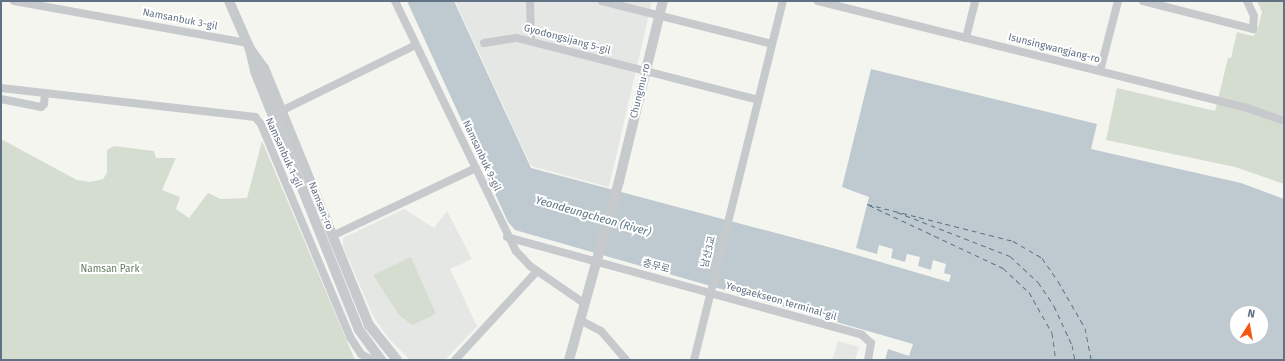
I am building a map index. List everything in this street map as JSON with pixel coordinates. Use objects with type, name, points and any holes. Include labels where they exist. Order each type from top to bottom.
[{"type":"street","name":"Namsanbuk 3-gil","points":[[14,1],[249,46]]},
{"type":"street","name":"Namsan-ro","points":[[229,1],[249,46],[264,68],[369,325],[397,360]]},
{"type":"street","name":"Namsanbuk 9-gil","points":[[395,1],[476,168],[507,237],[520,257],[537,271],[585,304]]},
{"type":"street","points":[[530,1],[531,41]]},
{"type":"street","points":[[602,1],[772,44]]},
{"type":"street","name":"Chungmu-ro","points":[[597,261],[619,181],[663,1]]},
{"type":"street","points":[[758,100],[783,1]]},
{"type":"street","name":"Isunsingwangjang-ro","points":[[818,1],[1248,108],[1284,121]]},
{"type":"street","points":[[966,38],[975,1]]},
{"type":"street","points":[[1100,71],[1118,1]]},
{"type":"street","points":[[1143,1],[1252,29],[1254,16],[1247,1]]},
{"type":"street","name":"Gyodongsijang 5-gil","points":[[484,43],[511,37],[531,41],[758,100]]},
{"type":"street","points":[[282,110],[416,45]]},
{"type":"street","name":"Namsan-ro","points":[[249,46],[255,71],[359,330],[381,360]]},
{"type":"street","name":"Namsanbuk 1-gil","points":[[1,88],[219,112],[257,118],[350,337],[361,354],[372,360]]},
{"type":"street","points":[[1,99],[41,106],[44,104],[45,94]]},
{"type":"street","name":"남산3교","points":[[709,292],[758,100]]},
{"type":"street","points":[[332,236],[476,168]]},
{"type":"street","points":[[507,237],[597,261],[569,360]]},
{"type":"street","name":"충무로","points":[[597,261],[709,292]]},
{"type":"street","points":[[455,360],[537,271]]},
{"type":"street","name":"Yeogaekseon terminal-gil","points":[[694,360],[709,292],[862,335],[870,343],[868,360]]},
{"type":"street","points":[[580,320],[601,331],[626,360]]},
{"type":"shaded area","points":[[455,1],[652,1],[609,187],[534,167],[530,164]]},
{"type":"shaded area","points":[[404,209],[434,228],[447,211],[472,259],[450,269],[477,326],[445,360],[410,360],[389,339],[373,316],[343,246],[343,238]]},
{"type":"shaded area","points":[[838,341],[859,347],[855,360],[832,360]]},
{"type":"green space","points":[[1257,1],[1284,1],[1284,184],[1235,167],[1106,140],[1117,88],[1215,111],[1228,58],[1231,58],[1237,32],[1253,36],[1257,32],[1262,12]]},
{"type":"green space","name":"Namsan Park","points":[[1,139],[77,180],[90,182],[103,179],[107,173],[107,150],[114,146],[154,151],[156,158],[176,158],[162,190],[180,197],[176,209],[189,218],[208,193],[221,199],[247,198],[262,141],[355,360],[1,360]]},
{"type":"green space","points":[[411,257],[436,314],[412,325],[399,315],[373,275]]},
{"type":"water","name":"Yeondeungcheon (River)","points":[[407,1],[454,1],[531,168],[836,249],[949,282],[951,275],[944,273],[946,264],[933,260],[931,270],[918,266],[920,257],[907,254],[905,262],[891,258],[893,249],[879,245],[877,254],[856,248],[869,197],[842,187],[871,69],[1097,124],[1091,149],[1241,183],[1284,199],[1284,360],[885,360],[888,349],[909,356],[913,344],[515,230],[508,222]]},
{"type":"ferry route","points":[[867,204],[1013,241],[1042,258],[1058,281],[1085,328],[1091,360]]},
{"type":"ferry route","points":[[869,205],[1003,268],[1029,292],[1052,333],[1056,360]]},
{"type":"ferry route","points":[[897,212],[1010,256],[1038,282],[1054,306],[1072,345],[1075,360]]}]
